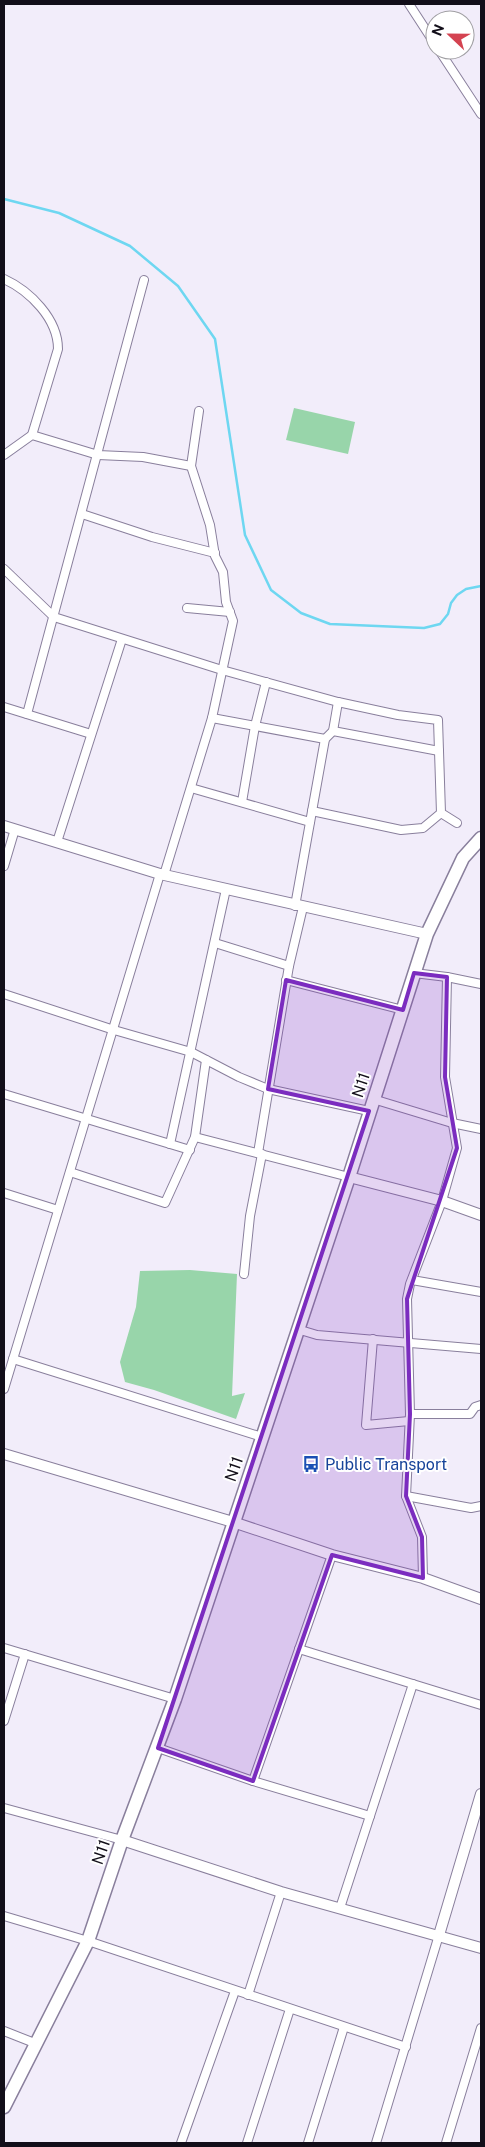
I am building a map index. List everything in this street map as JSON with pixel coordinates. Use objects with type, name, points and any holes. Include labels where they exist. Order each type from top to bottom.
[{"type":"main road","name":"N11","points":[[4,2107],[88,1941],[122,1840],[175,1699],[427,934],[463,858],[481,838]]},
{"type":"street","points":[[409,4],[425,29]]},
{"type":"street","points":[[446,60],[481,114]]},
{"type":"street","points":[[4,279],[16,284],[41,308],[53,324],[58,337],[58,349],[32,436],[4,455]]},
{"type":"street","points":[[27,714],[144,280]]},
{"type":"street","points":[[4,1389],[86,1119],[212,718],[233,621],[226,602],[223,572],[214,554],[210,525],[191,466],[199,411]]},
{"type":"street","points":[[32,436],[98,455],[143,457],[191,466]]},
{"type":"street","points":[[82,514],[152,538],[214,554]]},
{"type":"street","points":[[4,569],[54,618],[222,670],[338,702],[398,715],[438,720],[442,813]]},
{"type":"street","points":[[186,608],[230,612]]},
{"type":"street","points":[[57,842],[122,639]]},
{"type":"street","points":[[242,802],[255,726],[266,682]]},
{"type":"street","points":[[244,1274],[250,1216],[268,1089],[299,906],[310,822],[325,739],[333,732],[338,702]]},
{"type":"street","points":[[4,707],[91,734]]},
{"type":"street","points":[[212,718],[325,739]]},
{"type":"street","points":[[333,732],[439,751]]},
{"type":"street","points":[[191,788],[310,822]]},
{"type":"street","points":[[312,811],[401,830],[423,828],[442,813]]},
{"type":"street","points":[[442,813],[457,823]]},
{"type":"street","points":[[4,826],[162,875],[427,934]]},
{"type":"street","points":[[4,866],[15,829]]},
{"type":"street","points":[[170,1144],[226,890]]},
{"type":"street","points":[[215,943],[288,966]]},
{"type":"street","points":[[414,973],[447,976],[481,984]]},
{"type":"street","points":[[423,1578],[422,1537],[406,1496],[410,1417],[407,1299],[408,1290],[442,1201],[457,1148],[445,1077],[447,976]]},
{"type":"street","points":[[286,980],[402,1010]]},
{"type":"street","points":[[4,994],[114,1030],[191,1052],[268,1089],[371,1105],[481,1129]]},
{"type":"street","points":[[70,1172],[165,1203],[195,1137],[206,1060]]},
{"type":"street","points":[[4,1094],[190,1150]]},
{"type":"street","points":[[195,1137],[442,1201],[481,1215]]},
{"type":"street","points":[[4,1192],[58,1210]]},
{"type":"street","points":[[412,1280],[481,1292]]},
{"type":"street","points":[[297,1329],[317,1335],[481,1350]]},
{"type":"street","points":[[373,1339],[366,1425],[410,1417],[470,1414],[475,1407],[481,1405]]},
{"type":"street","points":[[13,1359],[262,1437]]},
{"type":"street","points":[[4,1454],[234,1522],[332,1555],[423,1578],[481,1599]]},
{"type":"street","points":[[406,1496],[471,1508],[481,1506]]},
{"type":"street","points":[[253,1781],[332,1555]]},
{"type":"street","points":[[4,1648],[175,1699]]},
{"type":"street","points":[[299,1649],[481,1705]]},
{"type":"street","points":[[4,1721],[24,1654]]},
{"type":"street","points":[[340,1908],[413,1684]]},
{"type":"street","points":[[158,1748],[253,1781],[370,1816]]},
{"type":"street","points":[[376,2143],[481,1794]]},
{"type":"street","points":[[4,1808],[122,1840],[281,1892],[481,1948]]},
{"type":"street","points":[[248,1996],[281,1892]]},
{"type":"street","points":[[4,1916],[88,1941],[248,1996],[406,2047]]},
{"type":"street","points":[[181,2143],[235,1991]]},
{"type":"street","points":[[247,2143],[290,2009]]},
{"type":"street","points":[[308,2143],[344,2027]]},
{"type":"street","points":[[446,2143],[481,2028]]},
{"type":"street","points":[[4,2031],[37,2044]]},
{"type":"highlighted area","points":[[414,973],[447,977],[445,1077],[457,1148],[407,1299],[410,1414],[406,1496],[422,1537],[423,1578],[332,1555],[253,1781],[158,1748],[369,1111],[268,1089],[286,980],[403,1010]]},
{"type":"green space","points":[[294,408],[355,422],[348,454],[286,440]]},
{"type":"green space","points":[[190,1270],[237,1274],[232,1396],[245,1393],[236,1419],[154,1390],[125,1382],[120,1362],[136,1307],[140,1271]]},
{"type":"waterway","points":[[4,199],[59,213],[130,246],[178,286],[215,339],[245,535],[271,590],[301,613],[330,624],[424,628],[440,624],[448,614],[451,603],[457,595],[466,589],[481,586]]},
{"type":"place","name":"Public Transport","points":[[311,1464]]}]
